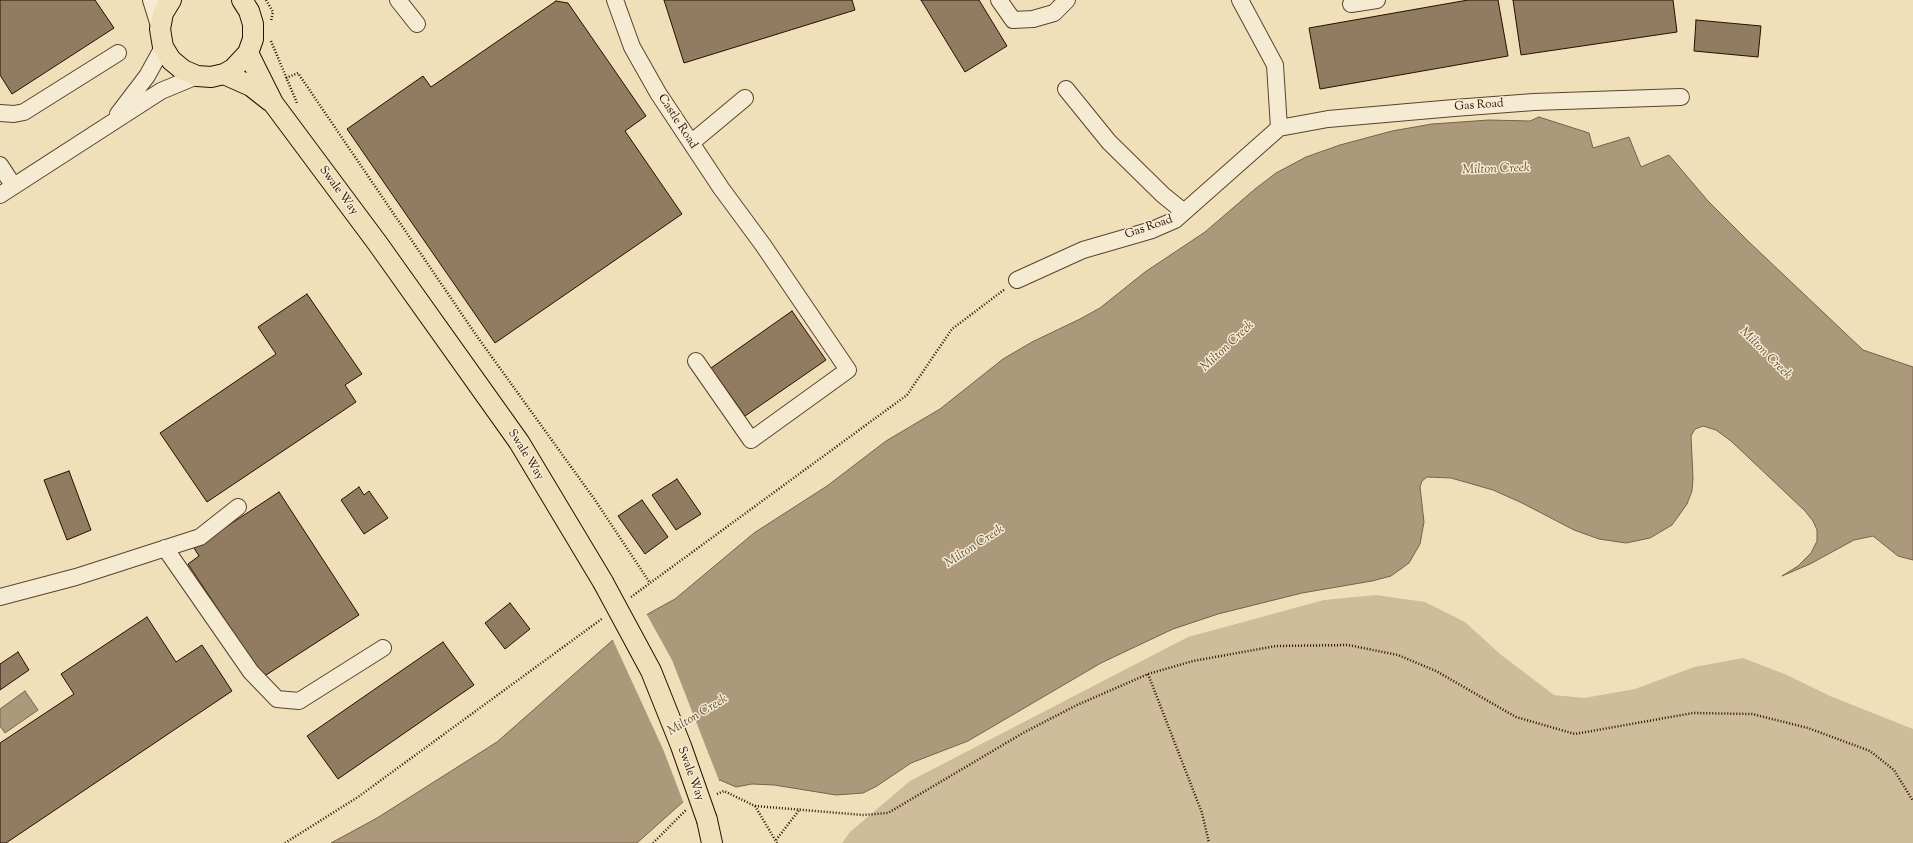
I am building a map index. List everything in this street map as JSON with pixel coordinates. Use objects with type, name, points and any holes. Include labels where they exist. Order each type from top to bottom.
[{"type":"main road","points":[[171,0],[163,13],[162,38],[171,60],[183,70],[197,76],[211,77],[224,74],[238,65],[248,53],[253,39],[264,29],[263,0]]},
{"type":"main road","points":[[242,0],[264,29]]},
{"type":"main road","name":"Swale Way","points":[[248,53],[273,103],[382,250],[519,442],[603,582],[650,671],[680,746],[707,820],[712,843]]},
{"type":"main road","name":"Swale Way","points":[[224,74],[251,86],[273,103]]},
{"type":"street","points":[[111,123],[147,76],[162,38],[151,0]]},
{"type":"street","points":[[398,0],[416,24]]},
{"type":"street","name":"Castle Road","points":[[615,0],[632,47],[658,93],[721,188],[756,235],[848,370],[751,440],[696,361]]},
{"type":"street","points":[[999,0],[1013,20],[1033,19],[1054,13],[1067,0]]},
{"type":"street","points":[[1240,0],[1275,65],[1279,128]]},
{"type":"street","points":[[1351,4],[1377,0]]},
{"type":"street","points":[[0,113],[14,114],[24,112],[118,52]]},
{"type":"street","points":[[0,195],[13,185],[161,91],[197,76]]},
{"type":"street","points":[[1066,89],[1110,142],[1163,195],[1184,212]]},
{"type":"street","name":"Gas Road","points":[[1017,280],[1082,250],[1158,227],[1175,220],[1279,128],[1328,119],[1454,108],[1534,102],[1681,97]]},
{"type":"street","points":[[691,143],[745,98]]},
{"type":"street","points":[[0,165],[13,185]]},
{"type":"street","points":[[0,597],[76,576],[200,537],[238,508]]},
{"type":"street","points":[[165,548],[251,672],[277,698],[299,701],[383,648]]},
{"type":"path","points":[[266,0],[273,12],[264,29],[286,78],[298,73],[472,328],[595,500],[650,583]]},
{"type":"path","points":[[624,602],[907,395],[952,329],[1017,280]]},
{"type":"path","points":[[285,843],[358,797],[605,616]]},
{"type":"path","points":[[800,809],[776,842],[755,806],[800,809],[864,815],[888,813],[1023,733],[1076,705],[1148,674],[1193,661],[1276,646],[1348,646],[1398,655],[1436,671],[1516,717],[1575,734],[1693,713],[1752,714],[1808,728],[1870,751],[1894,770],[1913,801]]},
{"type":"path","points":[[1148,674],[1202,813],[1209,843]]},
{"type":"shaded area","points":[[1376,595],[1425,602],[1465,622],[1500,654],[1554,695],[1584,698],[1635,689],[1694,667],[1743,658],[1787,675],[1830,696],[1913,729],[1913,843],[842,843],[850,832],[910,781],[1188,637],[1324,600]]},
{"type":"water","name":"Milton Creek","points":[[1539,117],[1589,133],[1593,148],[1629,137],[1641,167],[1669,155],[1708,201],[1863,350],[1913,367],[1913,560],[1898,556],[1873,536],[1854,540],[1810,564],[1782,576],[1798,566],[1811,553],[1817,541],[1817,530],[1813,521],[1805,511],[1731,441],[1716,430],[1703,426],[1695,429],[1691,436],[1693,478],[1692,491],[1687,504],[1672,525],[1650,538],[1626,543],[1599,539],[1574,530],[1493,490],[1451,478],[1427,477],[1422,481],[1420,487],[1424,522],[1420,544],[1409,563],[1391,576],[1372,581],[1302,593],[1218,614],[1173,629],[1101,663],[968,741],[911,763],[877,786],[863,793],[836,795],[774,785],[752,784],[736,787],[720,780],[684,801],[637,843],[331,843],[377,818],[497,742],[614,639],[646,615],[675,599],[754,533],[827,486],[886,441],[940,409],[1003,359],[1032,342],[1100,308],[1145,272],[1205,232],[1276,173],[1306,157],[1340,145],[1392,131],[1432,124],[1489,120],[1530,121]]},
{"type":"water","points":[[25,691],[38,710],[5,733],[0,726],[0,709]]},
{"type":"pier","points":[[646,613],[672,660],[720,783],[684,804],[663,749],[612,638]]},
{"type":"building","points":[[0,0],[95,0],[114,28],[12,94],[0,75]]},
{"type":"building","points":[[664,0],[852,0],[855,10],[684,63]]},
{"type":"building","points":[[921,0],[979,0],[1007,46],[965,72]]},
{"type":"building","points":[[1468,0],[1498,0],[1508,56],[1320,89],[1309,28]]},
{"type":"building","points":[[1513,0],[1673,0],[1677,32],[1521,55]]},
{"type":"building","points":[[556,1],[568,3],[646,116],[625,131],[682,214],[495,343],[347,129],[423,76],[431,87]]},
{"type":"building","points":[[1696,20],[1761,26],[1758,57],[1694,51]]},
{"type":"building","points":[[307,294],[362,374],[345,385],[356,402],[207,502],[160,433],[276,354],[258,327]]},
{"type":"building","points":[[792,311],[826,360],[745,416],[711,368]]},
{"type":"building","points":[[69,471],[91,530],[67,540],[44,480]]},
{"type":"building","points":[[677,479],[701,514],[676,530],[652,495]]},
{"type":"building","points":[[359,487],[364,495],[369,491],[388,518],[364,534],[341,500]]},
{"type":"building","points":[[279,492],[359,615],[263,677],[188,564],[199,556],[194,548]]},
{"type":"building","points":[[642,500],[668,537],[645,554],[618,516]]},
{"type":"building","points":[[510,603],[530,629],[505,649],[485,623]]},
{"type":"building","points":[[147,617],[176,662],[202,645],[232,691],[6,843],[0,843],[0,743],[74,694],[61,674]]},
{"type":"building","points":[[443,642],[474,685],[338,779],[307,736]]},
{"type":"building","points":[[18,652],[29,670],[0,690],[0,664]]}]
